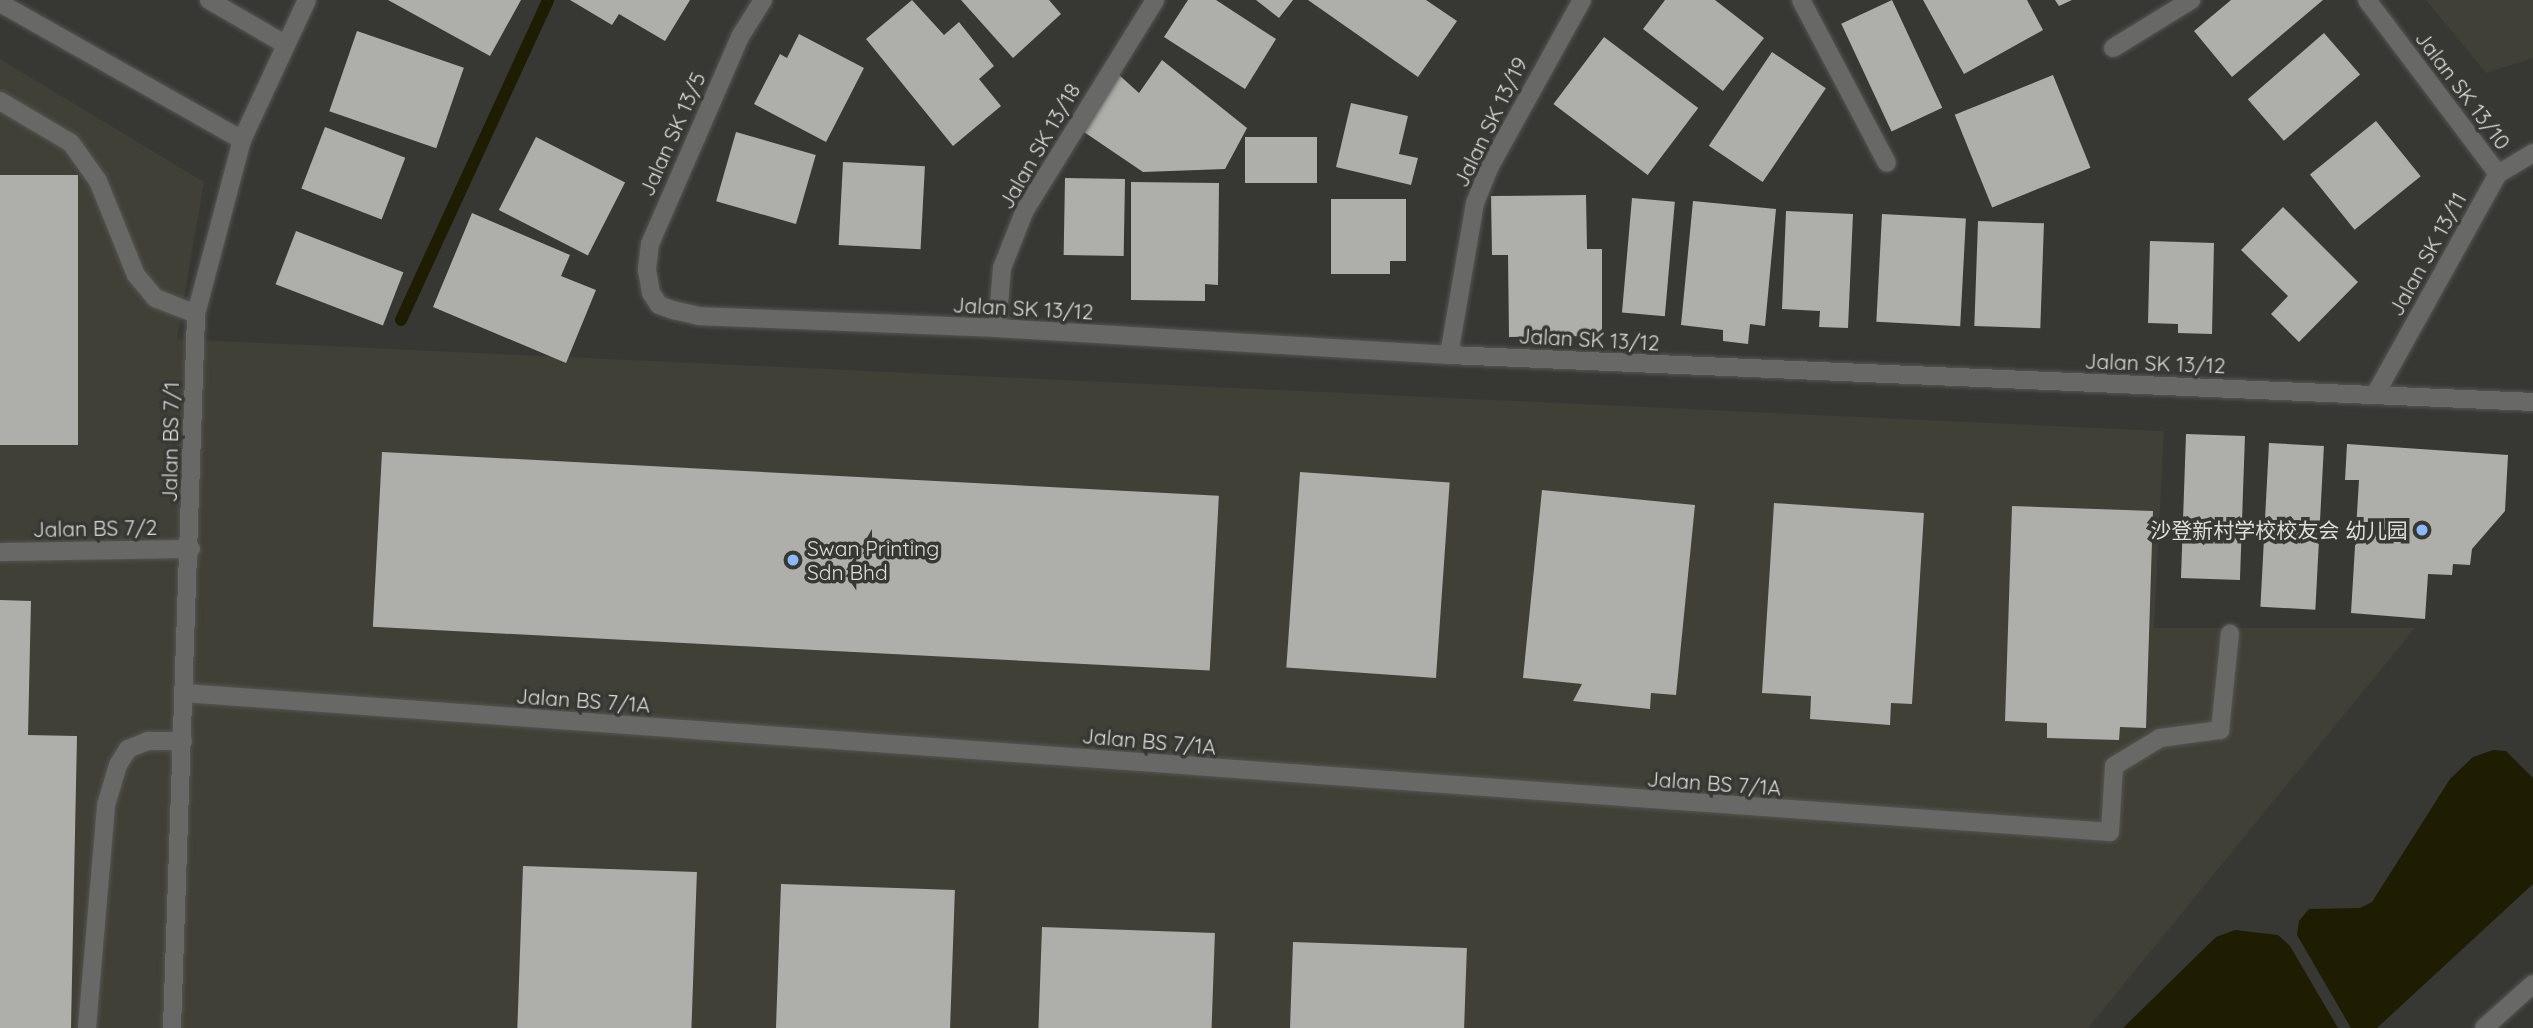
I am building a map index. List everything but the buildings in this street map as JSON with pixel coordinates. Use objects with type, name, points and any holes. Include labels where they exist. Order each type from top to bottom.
[{"type":"street","points":[[209,0],[284,43]]},
{"type":"street","name":"Jalan BS 7/1","points":[[172,1028],[191,549],[196,314],[242,140],[284,43],[307,0]]},
{"type":"street","name":"Jalan SK 13/5","points":[[651,293],[647,270],[650,244],[661,212],[740,37],[763,0]]},
{"type":"street","name":"Jalan SK 13/18","points":[[997,328],[1002,268],[1025,210],[1155,0]]},
{"type":"street","name":"Jalan SK 13/19","points":[[1449,355],[1475,202],[1490,166],[1582,0]]},
{"type":"street","points":[[1801,0],[1887,163]]},
{"type":"street","points":[[2113,48],[2191,0]]},
{"type":"street","name":"Jalan SK 13/10","points":[[2367,0],[2498,174]]},
{"type":"street","points":[[0,3],[242,140]]},
{"type":"street","points":[[0,101],[71,143],[97,181],[135,275],[155,298],[196,314]]},
{"type":"street","name":"Jalan SK 13/11","points":[[2375,393],[2498,174],[2533,153]]},
{"type":"street","name":"Jalan SK 13/12","points":[[651,293],[659,304],[699,316],[997,328],[1449,355],[2375,393],[2533,402]]},
{"type":"street","name":"Jalan BS 7/2","points":[[0,552],[191,549]]},
{"type":"street","name":"Jalan BS 7/1A","points":[[184,693],[2110,832],[2114,766],[2160,738],[2220,730],[2230,634]]},
{"type":"street","points":[[87,1028],[106,805],[118,765],[128,749],[148,741],[183,741]]},
{"type":"street","points":[[2484,1028],[2533,984]]},
{"type":"shaded area","points":[[2426,0],[2533,0],[2533,58],[2486,73]]},
{"type":"shaded area","points":[[0,59],[204,182],[177,339],[2164,431],[2154,628],[2415,628],[2088,1028],[0,1028]]},
{"type":"shaded area","points":[[2493,750],[2506,751],[2533,778],[2533,884],[2377,1028],[2351,1028],[2297,935],[2299,921],[2309,909],[2360,908],[2372,902],[2450,779],[2473,757]]},
{"type":"shaded area","points":[[2235,930],[2278,935],[2290,946],[2338,1028],[2123,1028],[2216,937]]},
{"type":"waterway","points":[[401,320],[548,0]]},
{"type":"place","name":"沙登新村学校校友会 幼儿园","points":[[2422,530]]},
{"type":"place","name":"Swan Printing Sdn Bhd","points":[[793,560]]}]
